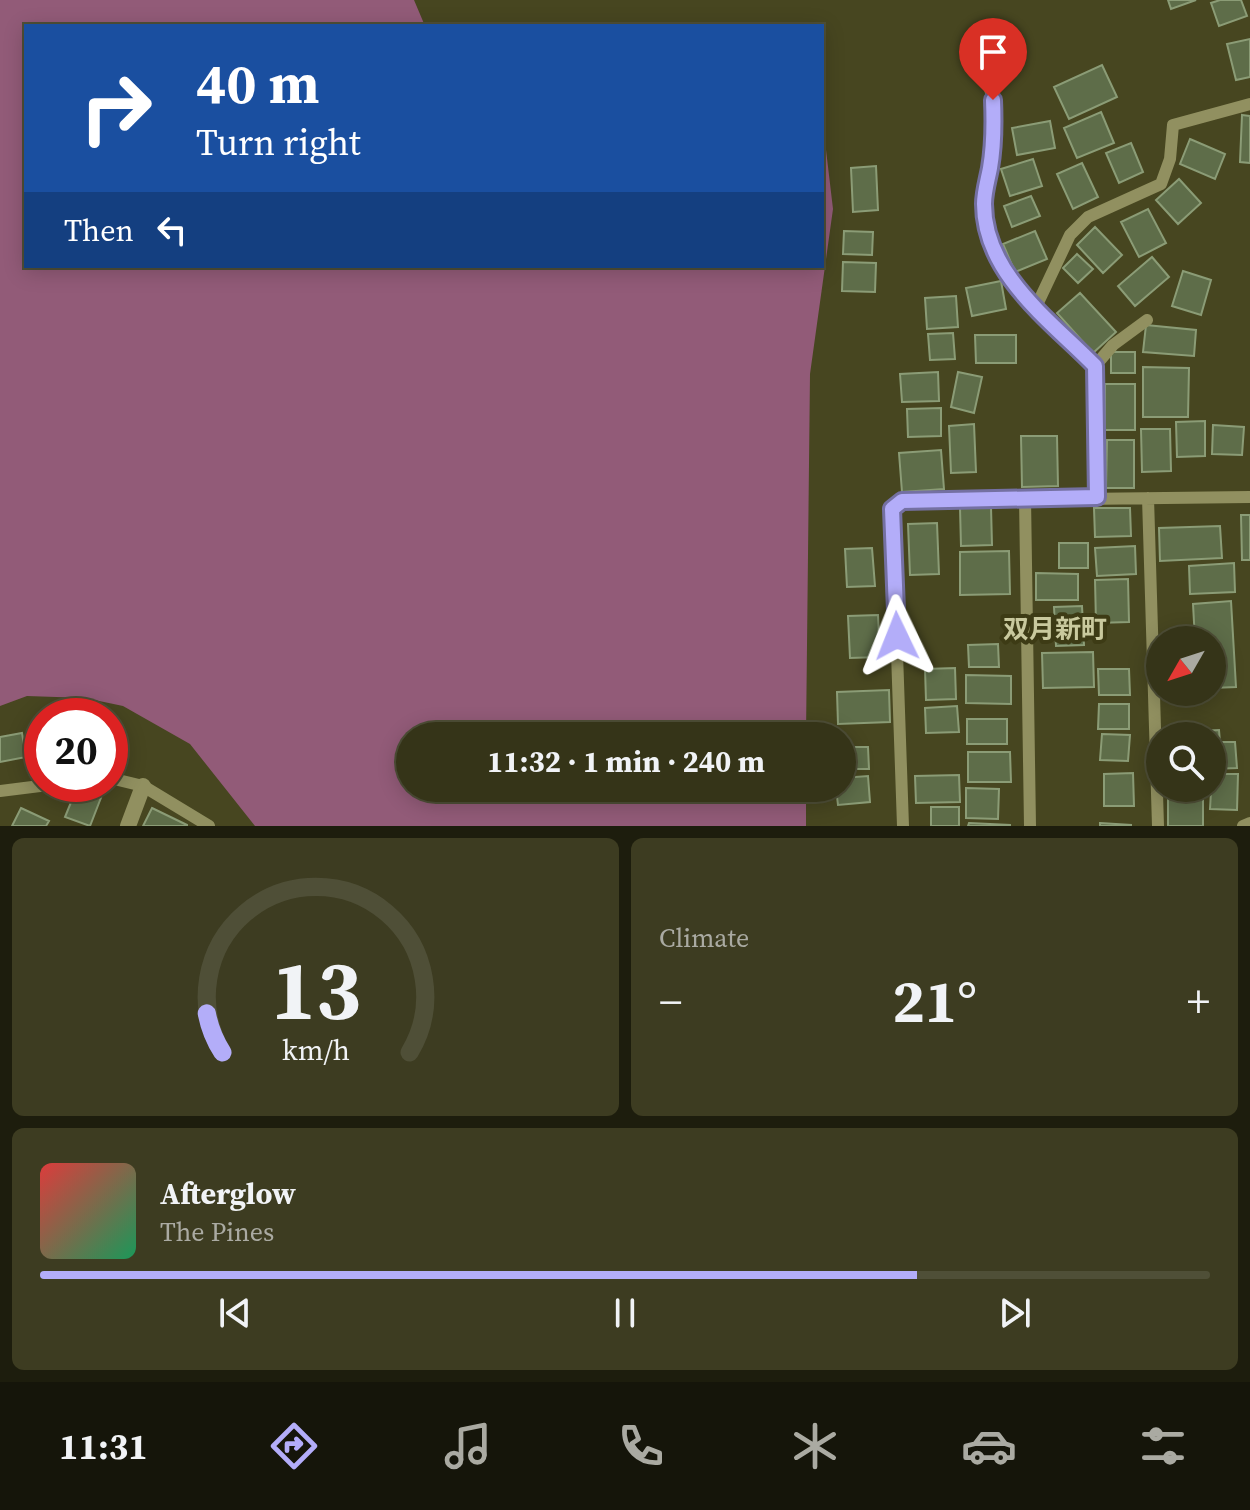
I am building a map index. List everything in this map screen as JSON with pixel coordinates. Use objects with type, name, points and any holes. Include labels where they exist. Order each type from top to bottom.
[{"type":"street","points":[[128,826],[143,786]]},
{"type":"lane","points":[[983,64],[993,100],[994,124],[983,202],[986,229],[1018,290],[1095,366]]},
{"type":"lane","points":[[1036,307],[1070,235],[1088,217],[1161,184],[1170,159],[1173,125],[1250,104]]},
{"type":"lane","points":[[1097,497],[1095,366],[1113,345],[1147,320]]},
{"type":"lane","points":[[903,826],[892,509],[902,501],[1250,497]]},
{"type":"lane","points":[[1025,498],[1030,826]]},
{"type":"lane","points":[[1148,498],[1158,826]]},
{"type":"lane","points":[[128,782],[143,786],[209,826]]},
{"type":"lane","points":[[0,791],[24,788]]},
{"type":"lane","points":[[1243,826],[1250,823]]},
{"type":"shaded area","points":[[0,0],[414,0],[424,24],[24,24],[24,268],[824,268],[824,133],[833,209],[810,374],[806,722],[396,722],[396,802],[806,802],[806,826],[255,826],[190,744],[128,709],[128,698],[27,696],[0,706]]},
{"type":"shaded area","points":[[717,22],[723,24],[661,24]]},
{"type":"building","points":[[1168,0],[1196,0],[1171,9]]},
{"type":"building","points":[[1241,0],[1247,16],[1219,26],[1211,3]]},
{"type":"building","points":[[1250,39],[1250,77],[1236,80],[1227,44]]},
{"type":"building","points":[[1102,65],[1117,97],[1069,119],[1054,87]]},
{"type":"building","points":[[1101,112],[1114,143],[1077,158],[1064,128]]},
{"type":"building","points":[[1242,115],[1250,116],[1250,163],[1240,162]]},
{"type":"building","points":[[1050,121],[1055,148],[1017,155],[1012,128]]},
{"type":"building","points":[[1190,139],[1225,154],[1215,179],[1180,164]]},
{"type":"building","points":[[1131,143],[1143,172],[1119,183],[1106,153]]},
{"type":"building","points":[[1033,159],[1042,186],[1010,196],[1001,169]]},
{"type":"building","points":[[1082,163],[1098,197],[1073,209],[1057,174]]},
{"type":"building","points":[[876,166],[878,210],[853,212],[851,168]]},
{"type":"building","points":[[1179,179],[1201,203],[1178,224],[1156,200]]},
{"type":"building","points":[[1031,196],[1040,216],[1012,227],[1004,206]]},
{"type":"building","points":[[1148,209],[1166,243],[1139,257],[1121,222]]},
{"type":"building","points":[[1095,227],[1122,255],[1103,273],[1077,245]]},
{"type":"building","points":[[844,231],[873,232],[872,255],[843,254]]},
{"type":"building","points":[[1035,231],[1047,259],[1015,272],[1003,244]]},
{"type":"building","points":[[1077,254],[1093,269],[1078,283],[1063,268]]},
{"type":"building","points":[[1152,257],[1169,277],[1135,306],[1118,286]]},
{"type":"building","points":[[843,262],[876,263],[875,292],[842,291]]},
{"type":"building","points":[[1183,271],[1211,280],[1201,315],[1172,306]]},
{"type":"building","points":[[1001,281],[1006,309],[972,316],[966,288]]},
{"type":"building","points":[[1080,293],[1116,332],[1093,353],[1057,313]]},
{"type":"building","points":[[956,296],[958,327],[927,329],[925,298]]},
{"type":"building","points":[[1146,325],[1196,330],[1194,356],[1143,352]]},
{"type":"building","points":[[953,333],[955,359],[930,360],[928,334]]},
{"type":"building","points":[[975,335],[1016,335],[1016,363],[976,363]]},
{"type":"building","points":[[1111,352],[1135,352],[1135,373],[1111,373]]},
{"type":"building","points":[[1143,367],[1189,368],[1188,417],[1143,417]]},
{"type":"building","points":[[938,372],[939,401],[902,402],[900,374]]},
{"type":"building","points":[[958,372],[982,377],[974,413],[951,407]]},
{"type":"building","points":[[1105,384],[1135,384],[1135,430],[1105,430]]},
{"type":"building","points":[[941,408],[941,436],[908,437],[907,409]]},
{"type":"building","points":[[1205,421],[1205,456],[1177,457],[1176,422]]},
{"type":"building","points":[[974,424],[976,472],[951,473],[949,426]]},
{"type":"building","points":[[1213,425],[1244,427],[1242,455],[1212,454]]},
{"type":"building","points":[[1141,429],[1170,429],[1171,471],[1142,472]]},
{"type":"building","points":[[1021,436],[1057,436],[1058,486],[1022,487]]},
{"type":"building","points":[[1107,440],[1134,440],[1134,488],[1106,488]]},
{"type":"building","points":[[941,450],[944,489],[902,492],[899,453]]},
{"type":"building","points":[[991,507],[992,545],[961,546],[960,508]]},
{"type":"building","points":[[1094,508],[1130,508],[1131,536],[1095,537]]},
{"type":"building","points":[[1241,515],[1250,515],[1250,560],[1242,560]]},
{"type":"building","points":[[937,523],[939,574],[910,575],[908,524]]},
{"type":"building","points":[[1220,526],[1222,558],[1160,561],[1159,528]]},
{"type":"building","points":[[1059,543],[1088,543],[1088,568],[1059,568]]},
{"type":"building","points":[[1135,546],[1136,574],[1097,576],[1095,548]]},
{"type":"building","points":[[872,548],[875,586],[847,587],[845,549]]},
{"type":"building","points":[[1009,551],[1010,594],[960,595],[960,552]]},
{"type":"building","points":[[1234,563],[1235,592],[1190,594],[1189,566]]},
{"type":"building","points":[[1036,573],[1078,574],[1078,600],[1036,600]]},
{"type":"building","points":[[1128,579],[1129,622],[1096,623],[1095,580]]},
{"type":"building","points":[[1231,601],[1236,687],[1226,687],[1226,626],[1194,626],[1193,604]]},
{"type":"building","points":[[1082,606],[1084,645],[1056,646],[1054,607]]},
{"type":"building","points":[[878,615],[880,657],[850,658],[848,616]]},
{"type":"building","points":[[998,644],[999,667],[969,667],[968,645]]},
{"type":"building","points":[[1093,652],[1094,687],[1043,688],[1042,653]]},
{"type":"building","points":[[955,668],[956,699],[926,700],[925,669]]},
{"type":"building","points":[[1098,669],[1129,669],[1130,695],[1099,695]]},
{"type":"building","points":[[966,675],[1011,676],[1011,704],[966,703]]},
{"type":"building","points":[[889,690],[890,722],[838,722],[837,692]]},
{"type":"building","points":[[1099,704],[1129,704],[1129,729],[1098,729]]},
{"type":"building","points":[[957,706],[959,732],[926,733],[925,708]]},
{"type":"building","points":[[967,719],[1007,719],[1007,744],[967,744]]},
{"type":"building","points":[[22,733],[24,757],[0,762],[0,737]]},
{"type":"building","points":[[1102,734],[1130,735],[1128,761],[1100,760]]},
{"type":"building","points":[[1226,742],[1235,742],[1237,768],[1226,768]]},
{"type":"building","points":[[856,747],[868,747],[869,769],[856,769]]},
{"type":"building","points":[[968,752],[1010,752],[1011,782],[968,782]]},
{"type":"building","points":[[1133,773],[1134,806],[1104,806],[1104,774]]},
{"type":"building","points":[[1226,774],[1238,774],[1237,810],[1210,809],[1210,802],[1226,802]]},
{"type":"building","points":[[959,775],[960,802],[916,803],[915,776]]},
{"type":"building","points":[[868,776],[870,802],[838,805],[838,802],[856,802],[856,777]]},
{"type":"building","points":[[966,788],[999,789],[998,819],[966,818]]},
{"type":"building","points":[[71,802],[99,802],[90,826],[65,817]]},
{"type":"building","points":[[1168,802],[1203,802],[1203,826],[1168,826]]},
{"type":"building","points":[[931,807],[959,807],[959,826],[931,826]]},
{"type":"building","points":[[21,808],[49,821],[46,826],[12,826]]},
{"type":"building","points":[[152,808],[187,825],[187,826],[143,826]]},
{"type":"building","points":[[969,823],[1010,825],[1010,826],[968,826]]},
{"type":"building","points":[[1100,823],[1131,825],[1131,826],[1100,826]]},
{"type":"district","name":"双月新町","points":[[1055,629]]},
{"type":"route","points":[[897,636],[892,509],[902,501],[1097,497],[1095,366],[1018,290],[986,229],[983,202],[994,135],[993,100]]}]
